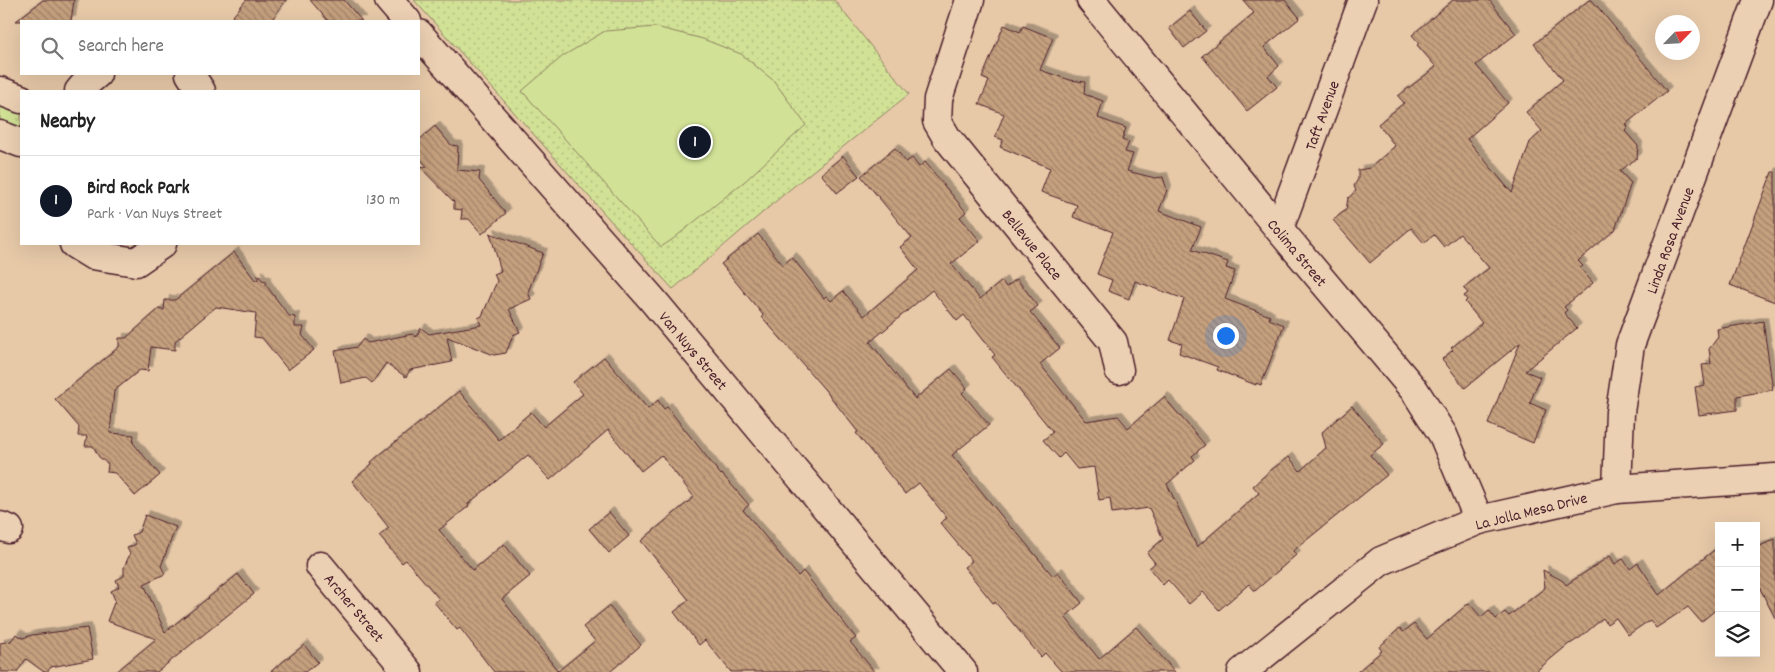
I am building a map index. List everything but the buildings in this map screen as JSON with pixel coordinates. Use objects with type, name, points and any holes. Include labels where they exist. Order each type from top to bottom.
[{"type":"street","points":[[389,0],[406,20]]},
{"type":"street","name":"Bellevue Place","points":[[970,0],[938,99],[937,121],[947,138],[1113,342],[1119,370]]},
{"type":"street","name":"Colima Street","points":[[1091,0],[1279,230],[1415,391],[1444,435],[1479,520]]},
{"type":"street","name":"Taft Avenue","points":[[1279,230],[1363,0]]},
{"type":"street","name":"Linda Rosa Avenue","points":[[1617,488],[1620,412],[1630,345],[1758,0]]},
{"type":"street","name":"Van Nuys Street","points":[[420,35],[651,298],[963,672]]},
{"type":"street","points":[[80,90],[95,75]]},
{"type":"street","points":[[191,75],[200,90]]},
{"type":"street","points":[[0,91],[20,99]]},
{"type":"street","points":[[0,135],[20,143]]},
{"type":"street","points":[[76,245],[92,255],[136,262],[161,245]]},
{"type":"street","name":"La Jolla Mesa Drive","points":[[1242,672],[1381,561],[1479,520],[1617,488],[1775,478]]},
{"type":"street","name":"Archer Street","points":[[320,566],[408,672]]},
{"type":"green space","points":[[414,0],[834,0],[909,94],[789,190],[673,289]]},
{"type":"green space","points":[[656,27],[703,39],[741,54],[774,81],[806,125],[745,181],[661,247],[522,91],[563,56],[605,31]]},
{"type":"green space","points":[[0,103],[20,111],[20,129],[0,121]]},
{"type":"place","name":"Bird Rock Park","points":[[695,142]]}]
